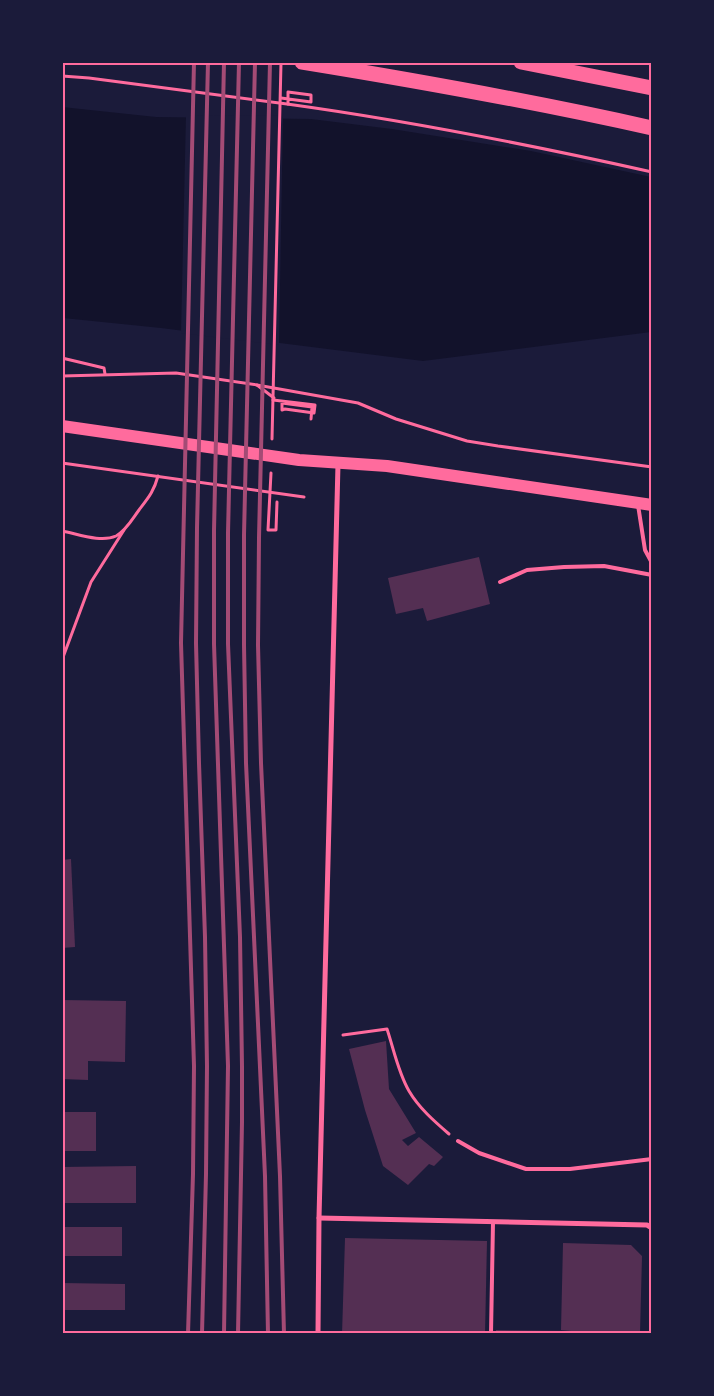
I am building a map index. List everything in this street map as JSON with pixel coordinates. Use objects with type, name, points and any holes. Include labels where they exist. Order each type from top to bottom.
[{"type":"highway","points":[[302,62],[446,86],[652,128]]},
{"type":"highway","points":[[521,62],[652,88]]},
{"type":"main road","points":[[62,426],[300,460],[387,466],[652,506]]},
{"type":"street","points":[[318,1334],[319,1218],[338,462]]},
{"type":"street","points":[[319,1218],[647,1226],[652,1228]]},
{"type":"lane","points":[[638,504],[644,550],[652,563]]},
{"type":"lane","points":[[500,582],[527,570],[564,566],[604,566],[652,575]]},
{"type":"lane","points":[[458,1141],[479,1153],[526,1169],[570,1169],[652,1159]]},
{"type":"lane","points":[[491,1334],[492,1222]]},
{"type":"path","points":[[272,448],[281,62]]},
{"type":"path","points":[[62,76],[288,104],[543,148],[652,172]]},
{"type":"path","points":[[281,98],[311,102],[311,95],[288,92],[288,104]]},
{"type":"path","points":[[62,358],[104,368],[105,374]]},
{"type":"path","points":[[62,376],[176,373],[257,385],[358,403],[396,419],[467,441],[652,467]]},
{"type":"path","points":[[257,385],[282,403],[312,407],[311,419]]},
{"type":"path","points":[[273,400],[315,405],[314,413],[282,410],[282,403]]},
{"type":"path","points":[[62,463],[304,497]]},
{"type":"path","points":[[271,468],[268,530],[276,530],[277,502]]},
{"type":"path","points":[[62,660],[91,582],[124,530],[155,490],[158,476]]},
{"type":"path","points":[[62,531],[96,538],[107,538],[116,536],[124,530]]},
{"type":"path","points":[[343,1035],[387,1029],[400,1071],[410,1092],[431,1118],[458,1141]]},
{"type":"shaded area","points":[[62,107],[156,117],[311,119],[392,129],[531,151],[651,177],[651,332],[423,361],[161,328],[63,318]]},
{"type":"pier","points":[[186,115],[283,116],[279,345],[181,333]]},
{"type":"building","points":[[479,557],[490,604],[427,621],[423,608],[396,614],[388,578]]},
{"type":"building","points":[[71,859],[75,947],[62,948],[62,860]]},
{"type":"building","points":[[62,1000],[126,1001],[125,1062],[88,1061],[88,1080],[62,1079]]},
{"type":"building","points":[[386,1041],[389,1089],[416,1133],[402,1140],[408,1146],[419,1137],[443,1157],[434,1166],[429,1164],[408,1185],[383,1166],[365,1110],[349,1049]]},
{"type":"building","points":[[62,1112],[96,1112],[96,1151],[62,1151]]},
{"type":"building","points":[[136,1166],[136,1203],[62,1203],[62,1167]]},
{"type":"building","points":[[62,1227],[122,1227],[122,1256],[62,1256]]},
{"type":"building","points":[[345,1238],[487,1241],[485,1334],[342,1334]]},
{"type":"building","points":[[563,1243],[631,1245],[642,1256],[640,1334],[496,1334],[496,1330],[571,1331],[561,1330]]},
{"type":"building","points":[[62,1283],[125,1284],[125,1310],[62,1310]]},
{"type":"railway","points":[[188,1334],[194,1066],[181,643],[194,62]]},
{"type":"railway","points":[[202,1334],[207,1066],[196,643],[208,62]]},
{"type":"railway","points":[[224,62],[214,531],[214,644],[228,1066],[224,1334]]},
{"type":"railway","points":[[238,1334],[242,1066],[240,937],[228,644],[228,533],[239,62]]},
{"type":"railway","points":[[255,62],[244,535],[244,645],[246,763],[265,1176],[268,1334]]},
{"type":"railway","points":[[270,62],[258,645],[261,763],[280,1176],[284,1334]]}]
